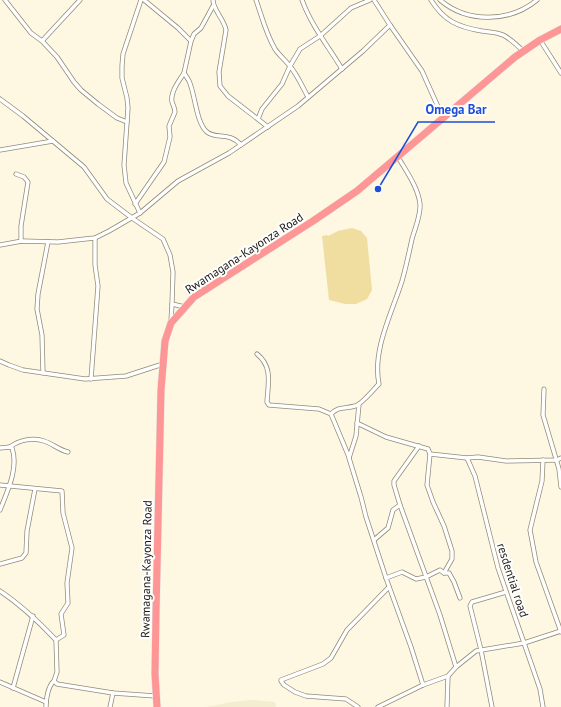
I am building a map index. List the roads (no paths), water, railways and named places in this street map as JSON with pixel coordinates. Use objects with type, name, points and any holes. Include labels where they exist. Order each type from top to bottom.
[{"type":"highway","name":"Rwamagana-Kayonza Road","points":[[157,707],[155,696],[156,599],[161,390],[165,341],[171,323],[194,297],[329,211],[398,157],[523,51],[561,29]]},
{"type":"street","points":[[7,0],[31,32],[57,57],[81,90],[117,118],[127,122]]},
{"type":"street","points":[[42,41],[80,0]]},
{"type":"street","points":[[140,213],[126,183],[124,165],[127,98],[122,78],[122,54],[143,0],[178,28],[191,41]]},
{"type":"street","points":[[135,204],[164,162],[170,137],[169,126],[175,112],[172,97],[178,82],[184,74],[191,41],[194,34],[201,28],[213,6],[213,0]]},
{"type":"street","points":[[256,0],[270,41],[278,54],[290,66],[308,97]]},
{"type":"street","points":[[302,0],[306,12],[342,69]]},
{"type":"street","points":[[258,119],[262,108],[282,84],[300,49],[320,36],[346,12],[370,0]]},
{"type":"street","points":[[374,0],[390,26],[422,71],[443,118]]},
{"type":"street","points":[[431,0],[442,15],[449,20],[476,29],[502,34],[523,51]]},
{"type":"street","points":[[440,0],[465,14],[495,18],[521,10],[537,0]]},
{"type":"street","points":[[213,6],[224,23],[226,30],[220,72],[220,86],[228,96],[268,127]]},
{"type":"street","points":[[0,245],[21,241],[48,242],[96,238],[132,218],[178,181],[241,145],[255,134],[268,127],[342,69],[390,26]]},
{"type":"street","points":[[540,40],[561,73]]},
{"type":"street","points":[[184,74],[189,81],[196,106],[204,128],[207,132],[233,138],[241,145]]},
{"type":"street","points":[[0,99],[19,112],[84,167],[107,199],[163,239],[167,245],[173,272],[171,323]]},
{"type":"street","points":[[0,150],[53,141]]},
{"type":"street","points":[[331,414],[334,410],[342,407],[355,406],[359,404],[379,384],[377,370],[378,357],[402,280],[420,211],[418,197],[408,174],[398,157]]},
{"type":"street","points":[[16,174],[24,177],[28,182],[21,226],[21,241]]},
{"type":"street","points":[[91,379],[98,286],[95,264],[96,238]]},
{"type":"street","points":[[43,373],[42,335],[37,309],[38,294],[48,242]]},
{"type":"street","points":[[172,304],[185,307]]},
{"type":"street","points":[[257,354],[263,359],[268,369],[267,404],[319,409],[331,414],[349,458],[386,578],[423,685]]},
{"type":"street","points":[[0,361],[23,370],[78,379],[126,376],[163,364]]},
{"type":"street","points":[[544,389],[542,408],[544,420],[559,459],[561,487]]},
{"type":"street","points":[[349,458],[356,436],[359,404]]},
{"type":"street","points":[[357,423],[386,437],[428,448],[430,454],[428,485],[452,550],[452,559],[444,573]]},
{"type":"street","points":[[0,448],[10,447],[21,440],[38,440],[44,441],[62,451],[68,452]]},
{"type":"street","points":[[419,446],[394,481],[394,485],[440,615],[456,667]]},
{"type":"street","points":[[0,510],[9,486],[13,468],[13,451],[10,447]]},
{"type":"street","points":[[430,454],[467,458],[478,457],[506,461],[559,459]]},
{"type":"street","name":"resdential road","points":[[467,458],[475,476],[494,554],[540,689],[543,707]]},
{"type":"street","points":[[378,707],[423,685],[448,676],[456,667],[476,651],[524,643],[561,631],[536,562],[530,530],[542,481],[543,460]]},
{"type":"street","points":[[0,485],[62,491],[63,513],[72,544],[67,583],[68,603],[61,614],[64,635],[56,640]]},
{"type":"street","points":[[0,564],[22,558],[26,553],[27,531],[34,489]]},
{"type":"street","points":[[374,540],[388,528],[393,510],[400,505]]},
{"type":"street","points":[[386,578],[399,572],[406,574],[413,579],[426,576],[440,570],[451,576],[460,598]]},
{"type":"street","points":[[358,707],[346,698],[306,696],[289,689],[281,683],[281,680],[323,664],[331,658],[348,630],[389,586]]},
{"type":"street","points":[[0,591],[18,603],[33,616],[56,640],[57,672],[54,681],[51,683],[46,707]]},
{"type":"street","points":[[492,707],[481,650],[470,606],[472,602],[506,592]]},
{"type":"street","points":[[13,688],[33,616]]},
{"type":"street","points":[[447,707],[448,676]]},
{"type":"street","points":[[54,681],[57,684],[113,693],[155,696]]},
{"type":"street","points":[[0,682],[46,702]]},
{"type":"street","points":[[110,707],[113,693]]},
{"type":"place","name":"Omega Bar","points":[[378,189]]}]
